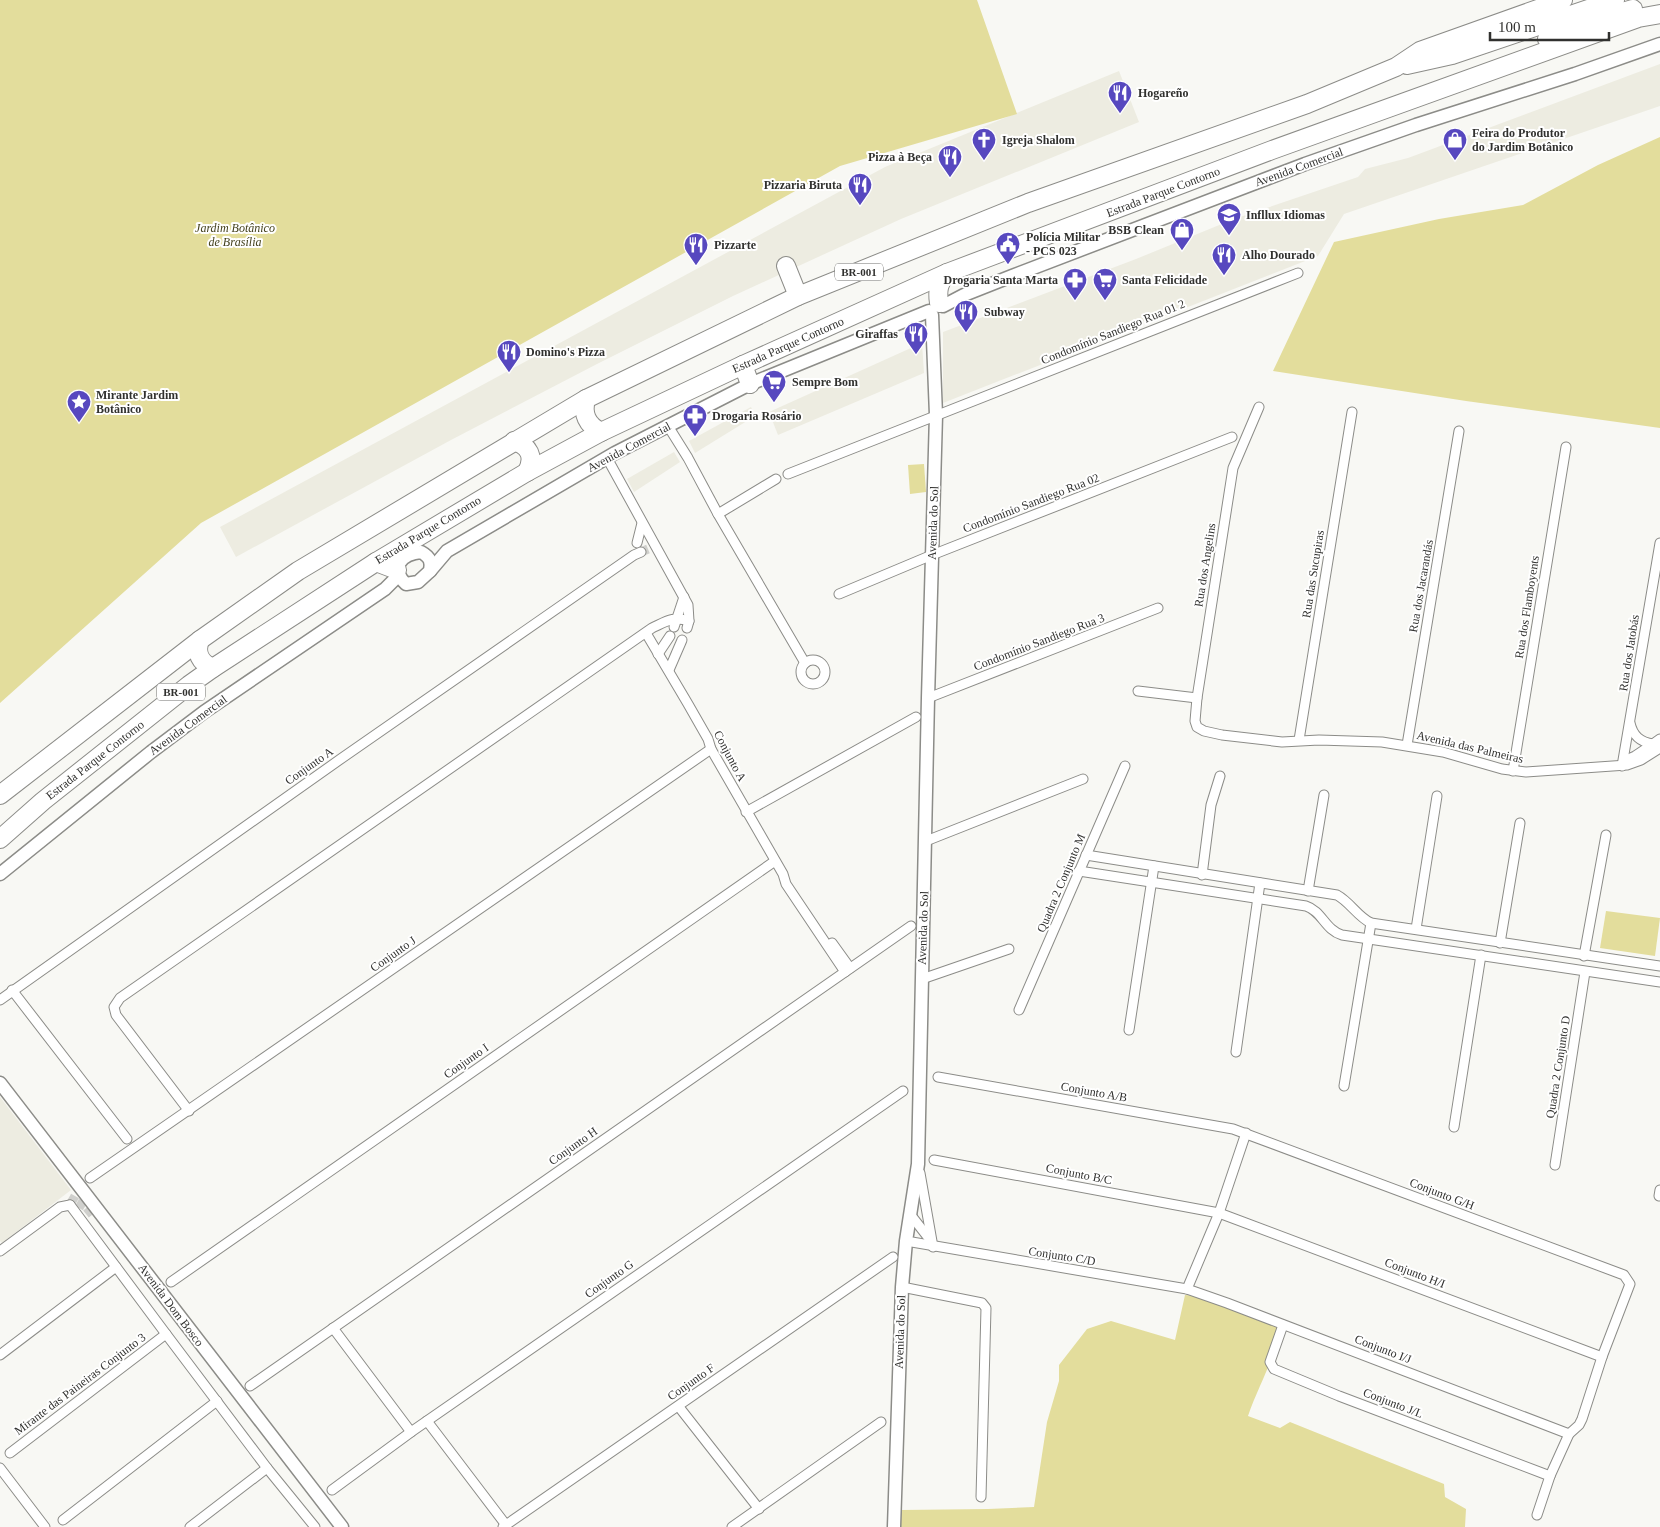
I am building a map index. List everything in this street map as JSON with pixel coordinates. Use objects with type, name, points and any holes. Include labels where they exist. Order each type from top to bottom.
[{"type":"highway","name":"BR-001","points":[[0,795],[200,640],[298,571],[586,399],[798,296],[1028,203],[1307,104],[1396,67],[1420,52],[1564,0]]},
{"type":"highway","points":[[1396,67],[1452,55],[1615,0]]},
{"type":"highway","points":[[1438,91],[1492,61],[1598,19],[1660,2]]},
{"type":"highway","name":"Estrada Parque Contorno","points":[[0,839],[43,801],[213,668],[427,530],[601,432],[742,365],[947,273],[1272,150],[1638,18],[1660,14]]},
{"type":"highway","points":[[786,266],[798,296]]},
{"type":"highway","points":[[936,309],[939,284],[947,273]]},
{"type":"highway","points":[[919,285],[928,292],[936,309]]},
{"type":"highway","points":[[742,365],[750,384]]},
{"type":"highway","points":[[586,399],[584,406],[588,422],[601,432]]},
{"type":"highway","points":[[514,441],[520,443],[530,453],[532,463],[528,472]]},
{"type":"highway","points":[[427,530],[427,560]]},
{"type":"highway","points":[[376,562],[400,576]]},
{"type":"highway","points":[[200,640],[198,655],[202,662],[213,668]]},
{"type":"highway","points":[[170,664],[182,666],[187,671],[190,678],[189,685]]},
{"type":"street","name":"Avenida Comercial","points":[[0,874],[151,752],[204,712],[385,589],[400,576],[402,559],[408,555],[427,560],[447,551],[607,458],[750,384],[936,309],[964,295],[1305,164],[1416,125],[1576,74],[1660,44]]},
{"type":"street","name":"Condomínio Sandiego Rua 01 2","points":[[788,474],[1298,273]]},
{"type":"street","name":"Avenida do Sol","points":[[894,1527],[902,1287],[910,1210],[918,1164],[936,415],[933,328],[936,309]]},
{"type":"street","name":"Rua dos Angelins","points":[[1201,730],[1197,727],[1195,721],[1197,698],[1233,468],[1259,407]]},
{"type":"street","name":"Rua das Sucupiras","points":[[1299,740],[1352,412]]},
{"type":"street","points":[[668,426],[805,663]]},
{"type":"street","name":"Rua dos Jacarandás","points":[[1406,745],[1459,431]]},
{"type":"street","name":"Condomínio Sandiego Rua 02","points":[[839,594],[932,555],[1232,437]]},
{"type":"street","name":"Rua dos Flamboyents","points":[[1513,771],[1566,447]]},
{"type":"street","points":[[189,1111],[116,1016],[114,1007],[120,998],[646,633],[671,619],[688,624],[688,606],[684,598],[642,548],[642,523],[607,458]]},
{"type":"street","points":[[718,514],[776,479]]},
{"type":"street","points":[[642,523],[642,548]]},
{"type":"street","name":"Rua dos Jatobás","points":[[1623,763],[1631,727],[1660,543]]},
{"type":"street","name":"Conjunto A","points":[[0,1000],[642,548]]},
{"type":"street","name":"Avenida Comercial","points":[[400,576],[418,582],[427,560]]},
{"type":"street","points":[[676,622],[684,598]]},
{"type":"street","name":"Condomínio Sandiego Rua 3","points":[[928,698],[1158,608]]},
{"type":"street","name":"Conjunto A","points":[[646,633],[708,739],[711,749],[783,874],[786,884],[847,970]]},
{"type":"street","points":[[658,654],[670,636]]},
{"type":"street","points":[[669,670],[682,640]]},
{"type":"street","points":[[1138,691],[1197,698]]},
{"type":"street","points":[[746,812],[916,717]]},
{"type":"street","name":"Avenida das Palmeiras","points":[[1631,727],[1642,741],[1658,744]]},
{"type":"street","name":"Avenida das Palmeiras","points":[[1201,730],[1266,741],[1352,740],[1406,745],[1442,752],[1513,771],[1534,772],[1623,763],[1658,744]]},
{"type":"street","name":"Conjunto J","points":[[90,1178],[711,749]]},
{"type":"street","name":"Quadra 2 Conjunto M","points":[[1019,1010],[1125,766]]},
{"type":"street","points":[[1202,875],[1211,805],[1220,776]]},
{"type":"street","points":[[926,841],[1083,779]]},
{"type":"street","points":[[1308,891],[1324,795]]},
{"type":"street","points":[[1416,929],[1437,796]]},
{"type":"street","points":[[1500,942],[1520,823]]},
{"type":"street","points":[[1584,956],[1606,834]]},
{"type":"street","points":[[1086,855],[1337,895],[1348,902],[1362,918],[1372,923],[1660,966]]},
{"type":"street","name":"Conjunto I","points":[[171,1282],[775,861]]},
{"type":"street","points":[[1129,1030],[1154,866]]},
{"type":"street","points":[[1079,871],[1311,908],[1335,933],[1660,982]]},
{"type":"street","points":[[1236,1052],[1260,883]]},
{"type":"street","points":[[1344,1086],[1372,923]]},
{"type":"street","name":"Conjunto H","points":[[250,1386],[911,926]]},
{"type":"street","points":[[1450,950],[1453,936]]},
{"type":"street","points":[[922,978],[1009,949]]},
{"type":"street","points":[[1543,965],[1546,950]]},
{"type":"street","points":[[1454,1127],[1481,955]]},
{"type":"street","name":"Quadra 2 Conjunto D","points":[[1555,1165],[1586,972]]},
{"type":"street","points":[[12,990],[127,1139]]},
{"type":"street","name":"Conjunto A/B","points":[[938,1077],[1219,1126],[1246,1133]]},
{"type":"street","name":"Avenida Dom Bosco","points":[[0,1083],[81,1205],[342,1527]]},
{"type":"street","name":"Conjunto G","points":[[332,1490],[411,1432],[903,1092]]},
{"type":"street","points":[[1187,1289],[1219,1214],[1246,1133]]},
{"type":"street","name":"Conjunto G/H","points":[[1246,1133],[1624,1275],[1630,1284],[1602,1357]]},
{"type":"street","name":"Conjunto B/C","points":[[934,1160],[1219,1214]]},
{"type":"street","points":[[918,1164],[932,1244]]},
{"type":"street","points":[[0,1251],[60,1207],[81,1205],[116,1267],[267,1468],[314,1527]]},
{"type":"street","points":[[926,1211],[921,1206],[910,1210],[932,1244]]},
{"type":"street","name":"Conjunto H/I","points":[[1219,1214],[1602,1357]]},
{"type":"street","name":"Conjunto C/D","points":[[906,1241],[1187,1289]]},
{"type":"street","name":"Conjunto F","points":[[505,1526],[893,1257]]},
{"type":"street","points":[[0,1355],[116,1267]]},
{"type":"street","points":[[902,1287],[984,1305],[987,1310],[981,1497]]},
{"type":"street","name":"Conjunto I/J","points":[[1187,1289],[1570,1434]]},
{"type":"street","name":"Conjunto J/L","points":[[1283,1325],[1270,1362],[1274,1369],[1357,1403],[1550,1476]]},
{"type":"street","points":[[333,1328],[411,1432]]},
{"type":"street","name":"Mirante das Paineiras Conjunto 3","points":[[10,1453],[166,1334]]},
{"type":"street","points":[[1537,1515],[1550,1476],[1570,1434],[1582,1419],[1602,1357]]},
{"type":"street","points":[[63,1520],[217,1401]]},
{"type":"street","points":[[678,1407],[759,1509]]},
{"type":"street","points":[[427,1421],[505,1526]]},
{"type":"street","points":[[732,1527],[881,1422]]},
{"type":"street","points":[[0,1468],[45,1527]]},
{"type":"street","points":[[190,1527],[267,1468]]},
{"type":"shaded area","points":[[1660,64],[1660,106],[1344,214],[1318,256],[943,403],[943,332],[1136,259],[1234,219],[1358,177],[1365,169],[1408,158]]},
{"type":"shaded area","points":[[1119,71],[1139,122],[901,219],[733,296],[451,440],[236,557],[220,527],[885,167]]},
{"type":"shaded area","points":[[922,343],[924,373],[778,435],[769,412]]},
{"type":"shaded area","points":[[751,407],[755,416],[695,453],[689,441]]},
{"type":"shaded area","points":[[674,452],[680,462],[634,492],[627,479]]},
{"type":"shaded area","points":[[0,1097],[71,1190],[2,1243],[0,1241]]},
{"type":"green space","name":"Jardim Botânico de Brasília","points":[[0,0],[977,0],[1017,114],[840,166],[201,523],[0,703]]},
{"type":"green space","points":[[1660,137],[1660,428],[1466,401],[1273,371],[1334,242],[1439,219],[1523,205],[1598,165]]},
{"type":"green space","points":[[924,464],[926,492],[910,494],[908,465]]},
{"type":"green space","points":[[1606,911],[1660,918],[1655,956],[1600,948]]},
{"type":"green space","points":[[1185,1295],[1198,1296],[1279,1327],[1271,1361],[1248,1416],[1280,1428],[1290,1422],[1444,1484],[1445,1497],[1466,1509],[1465,1527],[901,1527],[901,1510],[1034,1507],[1047,1422],[1059,1381],[1059,1365],[1087,1329],[1111,1321],[1175,1340]]},
{"type":"tunnel","points":[[641,552],[648,549]]},
{"type":"tunnel","points":[[71,1203],[75,1196]]},
{"type":"tunnel","points":[[79,1208],[83,1201]]},
{"type":"tunnel","points":[[86,1214],[91,1210]]},
{"type":"place","name":"Hogareño","points":[[1120,114]]},
{"type":"place","name":"Igreja Shalom","points":[[984,161]]},
{"type":"place","name":"Feira do Produtor do Jardim Botânico","points":[[1455,161]]},
{"type":"place","name":"Pizza à Beça","points":[[950,178]]},
{"type":"place","name":"Pizzaria Biruta","points":[[860,206]]},
{"type":"place","name":"Infllux Idiomas","points":[[1229,236]]},
{"type":"place","name":"BSB Clean","points":[[1182,251]]},
{"type":"place","name":"Polícia Militar - PCS 023","points":[[1008,265]]},
{"type":"place","name":"Pizzarte","points":[[696,266]]},
{"type":"place","name":"Alho Dourado","points":[[1224,276]]},
{"type":"place","name":"Drogaria Santa Marta","points":[[1075,301]]},
{"type":"place","name":"Santa Felicidade","points":[[1105,301]]},
{"type":"place","name":"Subway","points":[[966,333]]},
{"type":"place","name":"Giraffas","points":[[916,355]]},
{"type":"place","name":"Domino's Pizza","points":[[509,373]]},
{"type":"place","name":"Sempre Bom","points":[[774,403]]},
{"type":"place","name":"Mirante Jardim Botânico","points":[[79,423]]},
{"type":"place","name":"Drogaria Rosário","points":[[695,437]]}]
